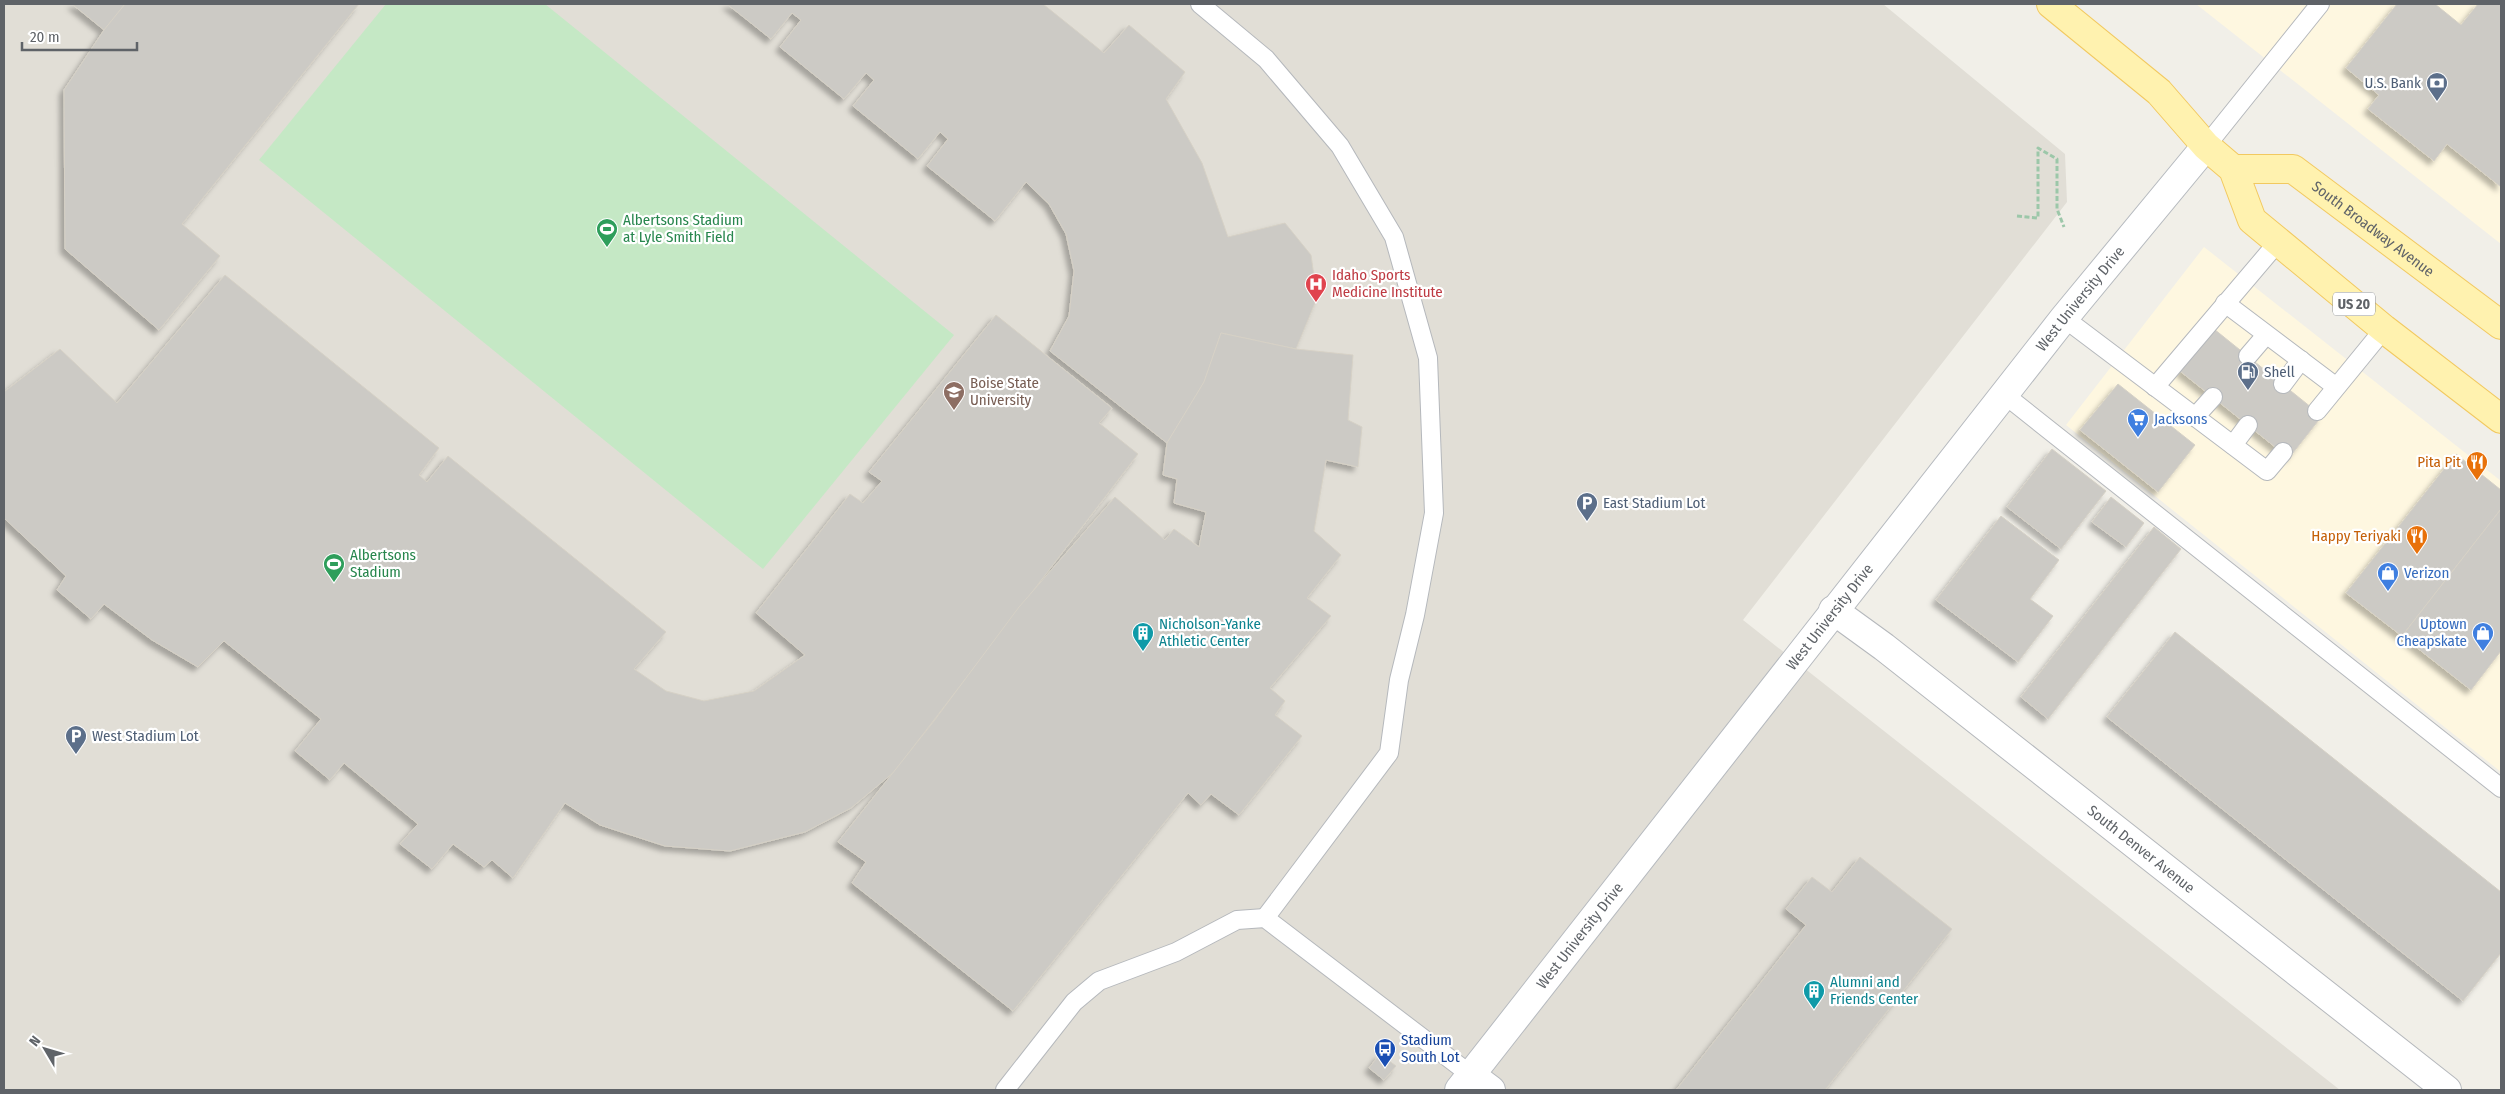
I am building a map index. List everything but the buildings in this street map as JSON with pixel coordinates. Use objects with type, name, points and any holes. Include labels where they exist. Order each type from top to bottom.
[{"type":"main road","name":"US 20","points":[[2051,4],[2159,92],[2206,146],[2233,169],[2252,220],[2384,328],[2501,419]]},
{"type":"main road","name":"South Broadway Avenue","points":[[2233,169],[2294,169],[2501,325]]},
{"type":"street","name":"West University Drive","points":[[1474,1085],[1833,610],[2005,395],[2064,318],[2206,146]]},
{"type":"street","name":"South Denver Avenue","points":[[1833,610],[1884,647],[2447,1090]]},
{"type":"lane","points":[[1200,4],[1266,60],[1340,146],[1394,237],[1428,358],[1434,513],[1415,615],[1399,680],[1389,753],[1265,918]]},
{"type":"lane","points":[[2206,146],[2320,4]]},
{"type":"lane","points":[[2155,387],[2278,242]]},
{"type":"lane","points":[[2225,304],[2336,386]]},
{"type":"lane","points":[[2064,318],[2267,471],[2283,452]]},
{"type":"lane","points":[[2317,410],[2384,328]]},
{"type":"lane","points":[[2248,356],[2266,334]]},
{"type":"lane","points":[[2282,384],[2301,360]]},
{"type":"lane","points":[[2005,395],[2501,788]]},
{"type":"lane","points":[[2195,417],[2213,397]]},
{"type":"lane","points":[[2232,445],[2248,425]]},
{"type":"lane","points":[[1005,1090],[1074,1002],[1099,980],[1176,952],[1237,920],[1265,918],[1474,1085]]},
{"type":"path","points":[[2017,216],[2038,218],[2038,148],[2057,159],[2057,209],[2064,227]]},
{"type":"shaded area","name":"Boise State University","points":[[4,4],[1883,4],[2065,154],[2067,202],[1743,620],[2340,1090],[4,1090]]},
{"type":"shaded area","points":[[2196,4],[2501,4],[2501,244]]},
{"type":"shaded area","points":[[2204,247],[2501,481],[2501,772],[2066,425]]},
{"type":"green space","name":"Albertsons Stadium at Lyle Smith Field","points":[[386,4],[545,4],[954,335],[763,569],[259,160]]},
{"type":"place","name":"U.S. Bank","points":[[2437,102]]},
{"type":"place","name":"Albertsons Stadium at Lyle Smith Field","points":[[607,248]]},
{"type":"place","name":"Idaho Sports Medicine Institute","points":[[1316,303]]},
{"type":"place","name":"Shell","points":[[2248,391]]},
{"type":"place","name":"Boise State University","points":[[954,411]]},
{"type":"place","name":"Jacksons","points":[[2138,438]]},
{"type":"place","name":"Pita Pit","points":[[2477,481]]},
{"type":"place","name":"East Stadium Lot","points":[[1587,522]]},
{"type":"place","name":"Happy Teriyaki","points":[[2417,555]]},
{"type":"place","name":"Albertsons Stadium","points":[[334,583]]},
{"type":"place","name":"Verizon","points":[[2388,592]]},
{"type":"place","name":"Nicholson-Yanke Athletic Center","points":[[1143,652]]},
{"type":"place","name":"Uptown Cheapskate","points":[[2483,652]]},
{"type":"place","name":"West Stadium Lot","points":[[76,755]]},
{"type":"place","name":"Alumni and Friends Center","points":[[1814,1010]]},
{"type":"place","name":"Stadium South Lot","points":[[1385,1068]]}]
